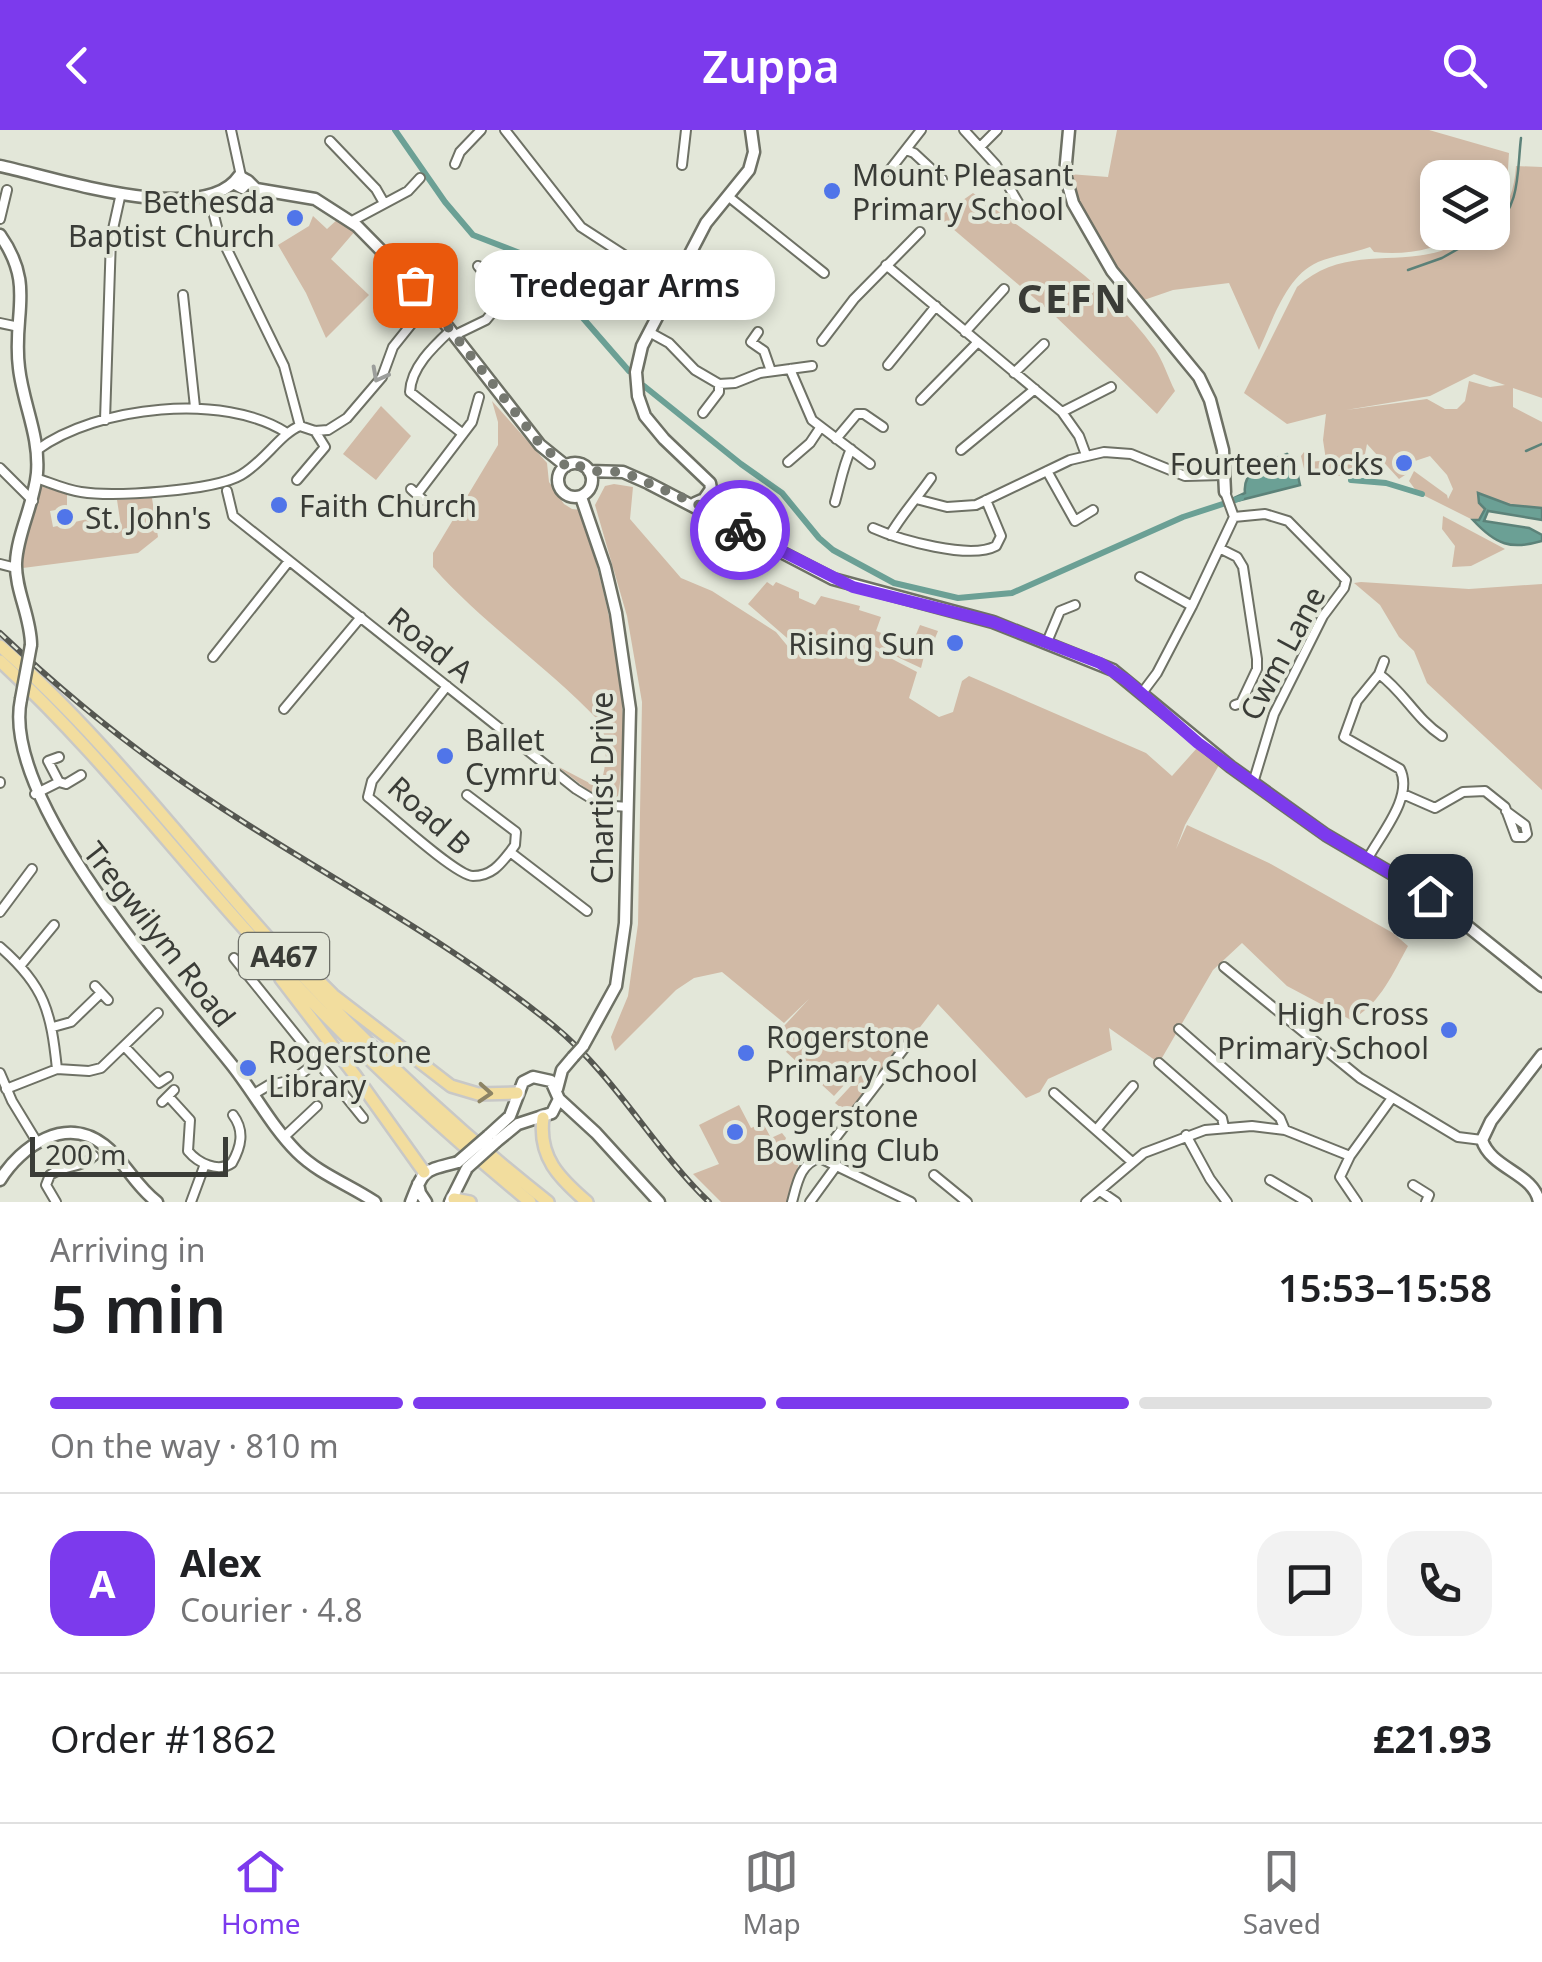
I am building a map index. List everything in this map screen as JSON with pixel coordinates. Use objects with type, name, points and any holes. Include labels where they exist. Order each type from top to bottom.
[{"type":"main road","points":[[702,508],[711,489],[708,480],[664,439],[646,416],[638,396],[636,372],[648,332],[706,223],[749,170],[754,152],[750,130]]},
{"type":"main road","points":[[1070,130],[1065,174],[1072,202],[1112,271],[1199,377],[1223,450],[1225,492]]},
{"type":"main road","points":[[0,166],[165,199],[209,196],[241,180],[256,189],[314,198],[352,221],[429,302],[540,444],[566,466]]},
{"type":"main road","points":[[0,235],[9,248],[23,290],[19,371],[37,450],[32,501],[16,568]]},
{"type":"main road","points":[[589,471],[591,486],[581,497],[560,490],[558,475],[566,466],[580,464],[589,471],[623,472],[702,508],[853,587],[965,613],[1100,663],[1252,783],[1366,860],[1430,896],[1542,986]]},
{"type":"main road","points":[[702,508],[711,489]]},
{"type":"main road","name":"Chartist Drive","points":[[542,1116],[558,1094],[562,1070],[583,1046],[616,986],[625,923],[630,709],[627,674],[605,567],[581,497]]},
{"type":"main road","points":[[702,508],[734,526]]},
{"type":"main road","name":"Tregwilym Road","points":[[16,568],[31,645],[15,722],[19,752],[35,794],[78,876],[254,1094],[284,1137],[312,1164],[375,1202]]},
{"type":"main road","name":"A467","points":[[0,646],[76,719],[348,1022],[451,1120],[548,1202]]},
{"type":"main road","name":"A467","points":[[0,661],[75,736],[326,1017],[428,1114],[530,1202]]},
{"type":"main road","points":[[160,832],[323,1032],[422,1175],[420,1193],[426,1202]]},
{"type":"main road","points":[[221,884],[333,995],[450,1086],[478,1094],[517,1097],[542,1116]]},
{"type":"main road","points":[[1540,1196],[1490,1156],[1482,1140],[1491,1121],[1542,1055]]},
{"type":"main road","points":[[470,1202],[452,1200],[463,1165],[510,1116],[526,1079],[562,1070]]},
{"type":"main road","points":[[542,1077],[659,1202]]},
{"type":"main road","points":[[542,1116],[542,1147],[548,1160],[587,1202]]},
{"type":"main road","points":[[492,1139],[542,1116],[568,1116],[596,1132]]},
{"type":"main road","points":[[0,1180],[17,1158],[37,1142],[68,1133],[94,1138],[112,1152],[134,1181],[157,1202]]},
{"type":"main road","points":[[411,1202],[422,1175],[430,1168],[463,1165]]},
{"type":"main road","points":[[443,1166],[455,1174],[459,1185]]},
{"type":"street","points":[[231,130],[241,180]]},
{"type":"street","points":[[454,164],[480,130]]},
{"type":"street","points":[[505,130],[580,227],[672,286]]},
{"type":"street","points":[[682,164],[686,130]]},
{"type":"street","points":[[889,171],[921,130]]},
{"type":"street","points":[[964,130],[1002,174],[1022,209],[1031,199]]},
{"type":"street","points":[[980,147],[998,130]]},
{"type":"street","points":[[330,141],[384,202]]},
{"type":"street","points":[[906,150],[942,179]]},
{"type":"street","points":[[352,221],[408,191],[420,178]]},
{"type":"street","points":[[0,219],[6,190]]},
{"type":"street","points":[[104,420],[110,238],[121,193]]},
{"type":"street","points":[[209,196],[218,231],[284,366],[300,426]]},
{"type":"street","points":[[729,197],[824,273]]},
{"type":"street","points":[[822,341],[854,299],[920,232]]},
{"type":"street","points":[[886,265],[1062,412],[1079,436],[1086,455]]},
{"type":"street","points":[[463,434],[410,392],[410,384],[428,352],[453,332],[486,320],[505,298],[478,266]]},
{"type":"street","points":[[965,332],[1004,289]]},
{"type":"street","points":[[182,296],[194,407]]},
{"type":"street","points":[[36,478],[78,492],[100,494],[225,482],[264,460],[287,433],[300,426],[328,430],[348,418],[382,376],[393,347],[429,302]]},
{"type":"street","points":[[888,366],[936,306]]},
{"type":"street","points":[[0,323],[19,327]]},
{"type":"street","points":[[648,332],[669,343],[696,370],[719,384],[812,366]]},
{"type":"street","points":[[758,332],[751,342],[764,351],[771,371]]},
{"type":"street","points":[[921,400],[978,342]]},
{"type":"street","points":[[1014,373],[1044,344]]},
{"type":"street","points":[[790,368],[808,414],[820,428],[868,462],[873,451]]},
{"type":"street","points":[[703,412],[719,392],[719,384]]},
{"type":"street","points":[[1062,412],[1111,387]]},
{"type":"street","points":[[961,450],[1035,389]]},
{"type":"street","points":[[417,494],[472,422],[479,397]]},
{"type":"street","points":[[37,450],[104,420],[194,407],[250,414],[287,433]]},
{"type":"street","points":[[836,439],[857,414],[864,414],[883,427]]},
{"type":"street","points":[[788,462],[820,428]]},
{"type":"street","points":[[297,480],[325,447],[315,431]]},
{"type":"street","points":[[835,502],[851,449]]},
{"type":"street","points":[[920,500],[958,508],[986,500],[1086,455],[1130,454],[1185,476],[1223,475]]},
{"type":"street","points":[[0,468],[32,501]]},
{"type":"street","points":[[1046,471],[1074,520],[1093,510]]},
{"type":"street","points":[[890,536],[906,507],[920,500],[931,478]]},
{"type":"street","name":"Road A","points":[[227,491],[233,516],[592,800],[628,807]]},
{"type":"street","points":[[1142,694],[1157,673],[1221,549],[1234,517],[1225,492]]},
{"type":"street","points":[[873,528],[890,536],[984,552],[996,546],[1001,536],[986,500]]},
{"type":"street","name":"Cwm Lane","points":[[1234,517],[1265,514],[1288,522],[1346,580],[1268,728],[1252,783]]},
{"type":"street","points":[[1221,549],[1236,557],[1242,567],[1257,659],[1252,681],[1241,702],[1235,705]]},
{"type":"street","points":[[213,657],[289,560]]},
{"type":"street","points":[[0,564],[16,568]]},
{"type":"street","points":[[1140,577],[1192,606]]},
{"type":"street","points":[[1047,642],[1060,611],[1074,605]]},
{"type":"street","points":[[284,709],[361,617]]},
{"type":"street","points":[[1366,860],[1403,794],[1404,777],[1400,769],[1344,737],[1357,701],[1379,674],[1384,661]]},
{"type":"street","points":[[1379,674],[1394,686],[1423,724],[1442,736]]},
{"type":"street","name":"Road B","points":[[448,686],[372,781],[368,797],[463,875],[494,871],[510,852]]},
{"type":"street","points":[[59,757],[48,761],[60,782],[66,784],[82,774]]},
{"type":"street","points":[[35,794],[60,782]]},
{"type":"street","points":[[1403,794],[1435,808],[1463,792],[1477,789],[1495,796],[1506,811]]},
{"type":"street","points":[[468,795],[516,832],[516,844],[510,852],[586,911]]},
{"type":"street","points":[[0,912],[32,869]]},
{"type":"street","points":[[12,874],[21,882]]},
{"type":"street","points":[[20,965],[50,937],[54,926]]},
{"type":"street","points":[[0,947],[20,965],[43,996],[53,1028],[58,1069]]},
{"type":"street","points":[[234,958],[364,1118]]},
{"type":"street","points":[[1224,967],[1323,1051],[1392,1098],[1458,1137],[1482,1140]]},
{"type":"street","points":[[53,1028],[71,1022],[98,990],[108,1000]]},
{"type":"street","points":[[6,1089],[58,1069],[95,1070],[158,1013]]},
{"type":"street","points":[[1180,1029],[1280,1118],[1286,1130]]},
{"type":"street","points":[[792,1202],[808,1162],[820,1158],[912,1038]]},
{"type":"street","points":[[124,1046],[161,1083]]},
{"type":"street","points":[[254,1094],[270,1085],[293,1080],[318,1061]]},
{"type":"street","points":[[1159,1064],[1222,1118],[1224,1127]]},
{"type":"street","points":[[0,1072],[37,1142]]},
{"type":"street","points":[[1096,1130],[1134,1086]]},
{"type":"street","points":[[1054,1093],[1132,1162]]},
{"type":"street","points":[[168,1096],[190,1120],[188,1151],[205,1164],[230,1166],[245,1136],[233,1116]]},
{"type":"street","points":[[1357,1202],[1340,1177],[1350,1156],[1392,1098]]},
{"type":"street","points":[[284,1137],[317,1106]]},
{"type":"street","points":[[1086,1202],[1132,1162],[1158,1146],[1224,1127],[1286,1130],[1350,1156]]},
{"type":"street","points":[[1186,1135],[1227,1202]]},
{"type":"street","points":[[56,1202],[47,1188],[50,1174],[63,1167],[85,1164],[94,1156]]},
{"type":"street","points":[[820,1158],[912,1202]]},
{"type":"street","points":[[85,1164],[88,1175]]},
{"type":"street","points":[[191,1202],[205,1164]]},
{"type":"street","points":[[810,1202],[836,1165]]},
{"type":"street","points":[[934,1176],[968,1202]]},
{"type":"street","points":[[1270,1180],[1307,1202]]},
{"type":"street","points":[[1414,1184],[1429,1195],[1426,1202]]},
{"type":"street","points":[[1100,1190],[1116,1202]]},
{"type":"shaded area","points":[[1117,130],[1429,130],[1509,153],[1509,160],[1420,160],[1422,250],[1386,253],[1374,252],[1370,247],[1318,262],[1289,288],[1259,350],[1229,283],[1173,290],[1144,300],[1119,273],[1080,209],[1069,174],[1108,177]]},
{"type":"shaded area","points":[[1516,166],[1542,167],[1542,398],[1513,388],[1513,407],[1542,422],[1542,508],[1510,505],[1479,494],[1485,509],[1479,520],[1473,520],[1417,492],[1409,481],[1414,471],[1448,499],[1453,489],[1447,475],[1430,456],[1415,461],[1411,471],[1399,479],[1367,444],[1363,464],[1368,475],[1306,477],[1301,456],[1304,452],[1311,462],[1326,460],[1326,414],[1287,424],[1244,393],[1297,287],[1314,274],[1349,262],[1443,250],[1510,250],[1510,197]],"holes":[[[1474,374],[1505,385],[1490,387],[1469,381],[1465,401],[1457,409],[1445,409],[1427,399],[1346,410],[1430,396]]]},
{"type":"shaded area","points":[[973,193],[1094,283],[1137,326],[1158,354],[1175,391],[1157,414],[1054,315],[939,217]]},
{"type":"shaded area","points":[[313,216],[327,229],[339,218],[356,230],[331,259],[369,295],[326,338],[278,245],[309,226]]},
{"type":"shaded area","points":[[492,401],[547,463],[549,482],[564,504],[582,510],[609,616],[621,687],[622,759],[618,796],[609,801],[593,794],[557,766],[599,788],[606,754],[599,721],[433,567],[433,553],[498,445],[498,422]]},
{"type":"shaded area","points":[[381,406],[411,436],[376,480],[343,454]]},
{"type":"shaded area","points":[[40,486],[67,494],[67,508],[50,511],[53,527],[92,518],[95,530],[121,526],[117,500],[152,498],[158,537],[138,553],[23,568],[23,551]]},
{"type":"shaded area","points":[[605,486],[633,487],[630,519],[681,578],[712,591],[776,632],[790,649],[794,644],[748,604],[767,582],[799,592],[799,598],[815,605],[821,596],[860,606],[859,610],[881,617],[876,631],[912,644],[920,625],[938,631],[931,648],[926,648],[921,668],[856,640],[917,672],[909,698],[939,717],[953,712],[962,681],[969,676],[1146,753],[1172,776],[1197,748],[1219,765],[1185,825],[1176,849],[1187,825],[1269,863],[1393,933],[1408,946],[1384,988],[1370,1006],[1351,1020],[1287,986],[1242,943],[1213,970],[1159,1063],[1109,1028],[1112,1050],[1048,1079],[1040,1092],[1026,1098],[938,1004],[851,1116],[835,1103],[874,1061],[870,1057],[834,1096],[772,1039],[809,999],[784,1023],[722,972],[694,978],[676,990],[615,1051],[611,1037],[628,996],[638,924],[642,702],[627,616],[595,505]]},
{"type":"shaded area","points":[[1443,516],[1505,549],[1471,566],[1452,567],[1455,546],[1442,529]]},
{"type":"shaded area","points":[[1354,583],[1469,589],[1542,584],[1542,790],[1427,683],[1414,651],[1399,637],[1380,605]]},
{"type":"shaded area","points":[[739,1105],[751,1128],[763,1123],[771,1138],[782,1133],[786,1138],[780,1152],[799,1163],[788,1202],[721,1202],[693,1174],[719,1164],[699,1125]]},
{"type":"water","points":[[1287,454],[1295,462],[1300,485],[1233,502],[1245,493],[1252,472]]},
{"type":"water","points":[[1478,493],[1510,505],[1542,508],[1542,520],[1488,511],[1484,521],[1529,528],[1542,535],[1542,541],[1513,545],[1489,535],[1473,520],[1479,520],[1485,509],[1479,503]]},
{"type":"waterway","points":[[395,130],[473,235],[548,264],[575,309],[629,371]]},
{"type":"waterway","points":[[1510,206],[1521,138]]},
{"type":"waterway","points":[[1408,270],[1456,250]]},
{"type":"waterway","points":[[644,386],[782,493],[833,550],[894,583],[958,598],[1012,593],[1183,517],[1241,498]]},
{"type":"waterway","points":[[1526,451],[1542,444]]},
{"type":"waterway","points":[[1351,480],[1386,483],[1422,494]]},
{"type":"railway","points":[[0,633],[79,704],[163,768],[460,957],[554,1026],[596,1067],[709,1202]]},
{"type":"way so far","points":[[415,285],[540,444],[566,466],[574,463],[589,471],[623,472],[715,512],[740,530]]},
{"type":"place","name":"Mount Pleasant Primary School","points":[[832,191]]},
{"type":"place","name":"Bethesda Baptist Church","points":[[295,218]]},
{"type":"place","name":"Tredegar Arms","points":[[415,285]]},
{"type":"place","name":"Fourteen Locks","points":[[1404,463]]},
{"type":"place","name":"Faith Church","points":[[279,505]]},
{"type":"place","name":"St. John's","points":[[65,517]]},
{"type":"place","name":"Rising Sun","points":[[955,643]]},
{"type":"place","name":"Ballet Cymru","points":[[445,756]]},
{"type":"place","name":"High Cross Primary School","points":[[1449,1030]]},
{"type":"place","name":"Rogerstone Primary School","points":[[746,1053]]},
{"type":"place","name":"Rogerstone Library","points":[[248,1068]]},
{"type":"place","name":"Rogerstone Bowling Club","points":[[735,1132]]},
{"type":"district","name":"CEFN","points":[[1073,297]]},
{"type":"route","points":[[740,530],[853,587],[993,622],[1114,670],[1198,743],[1271,796],[1326,835],[1430,896]]}]
